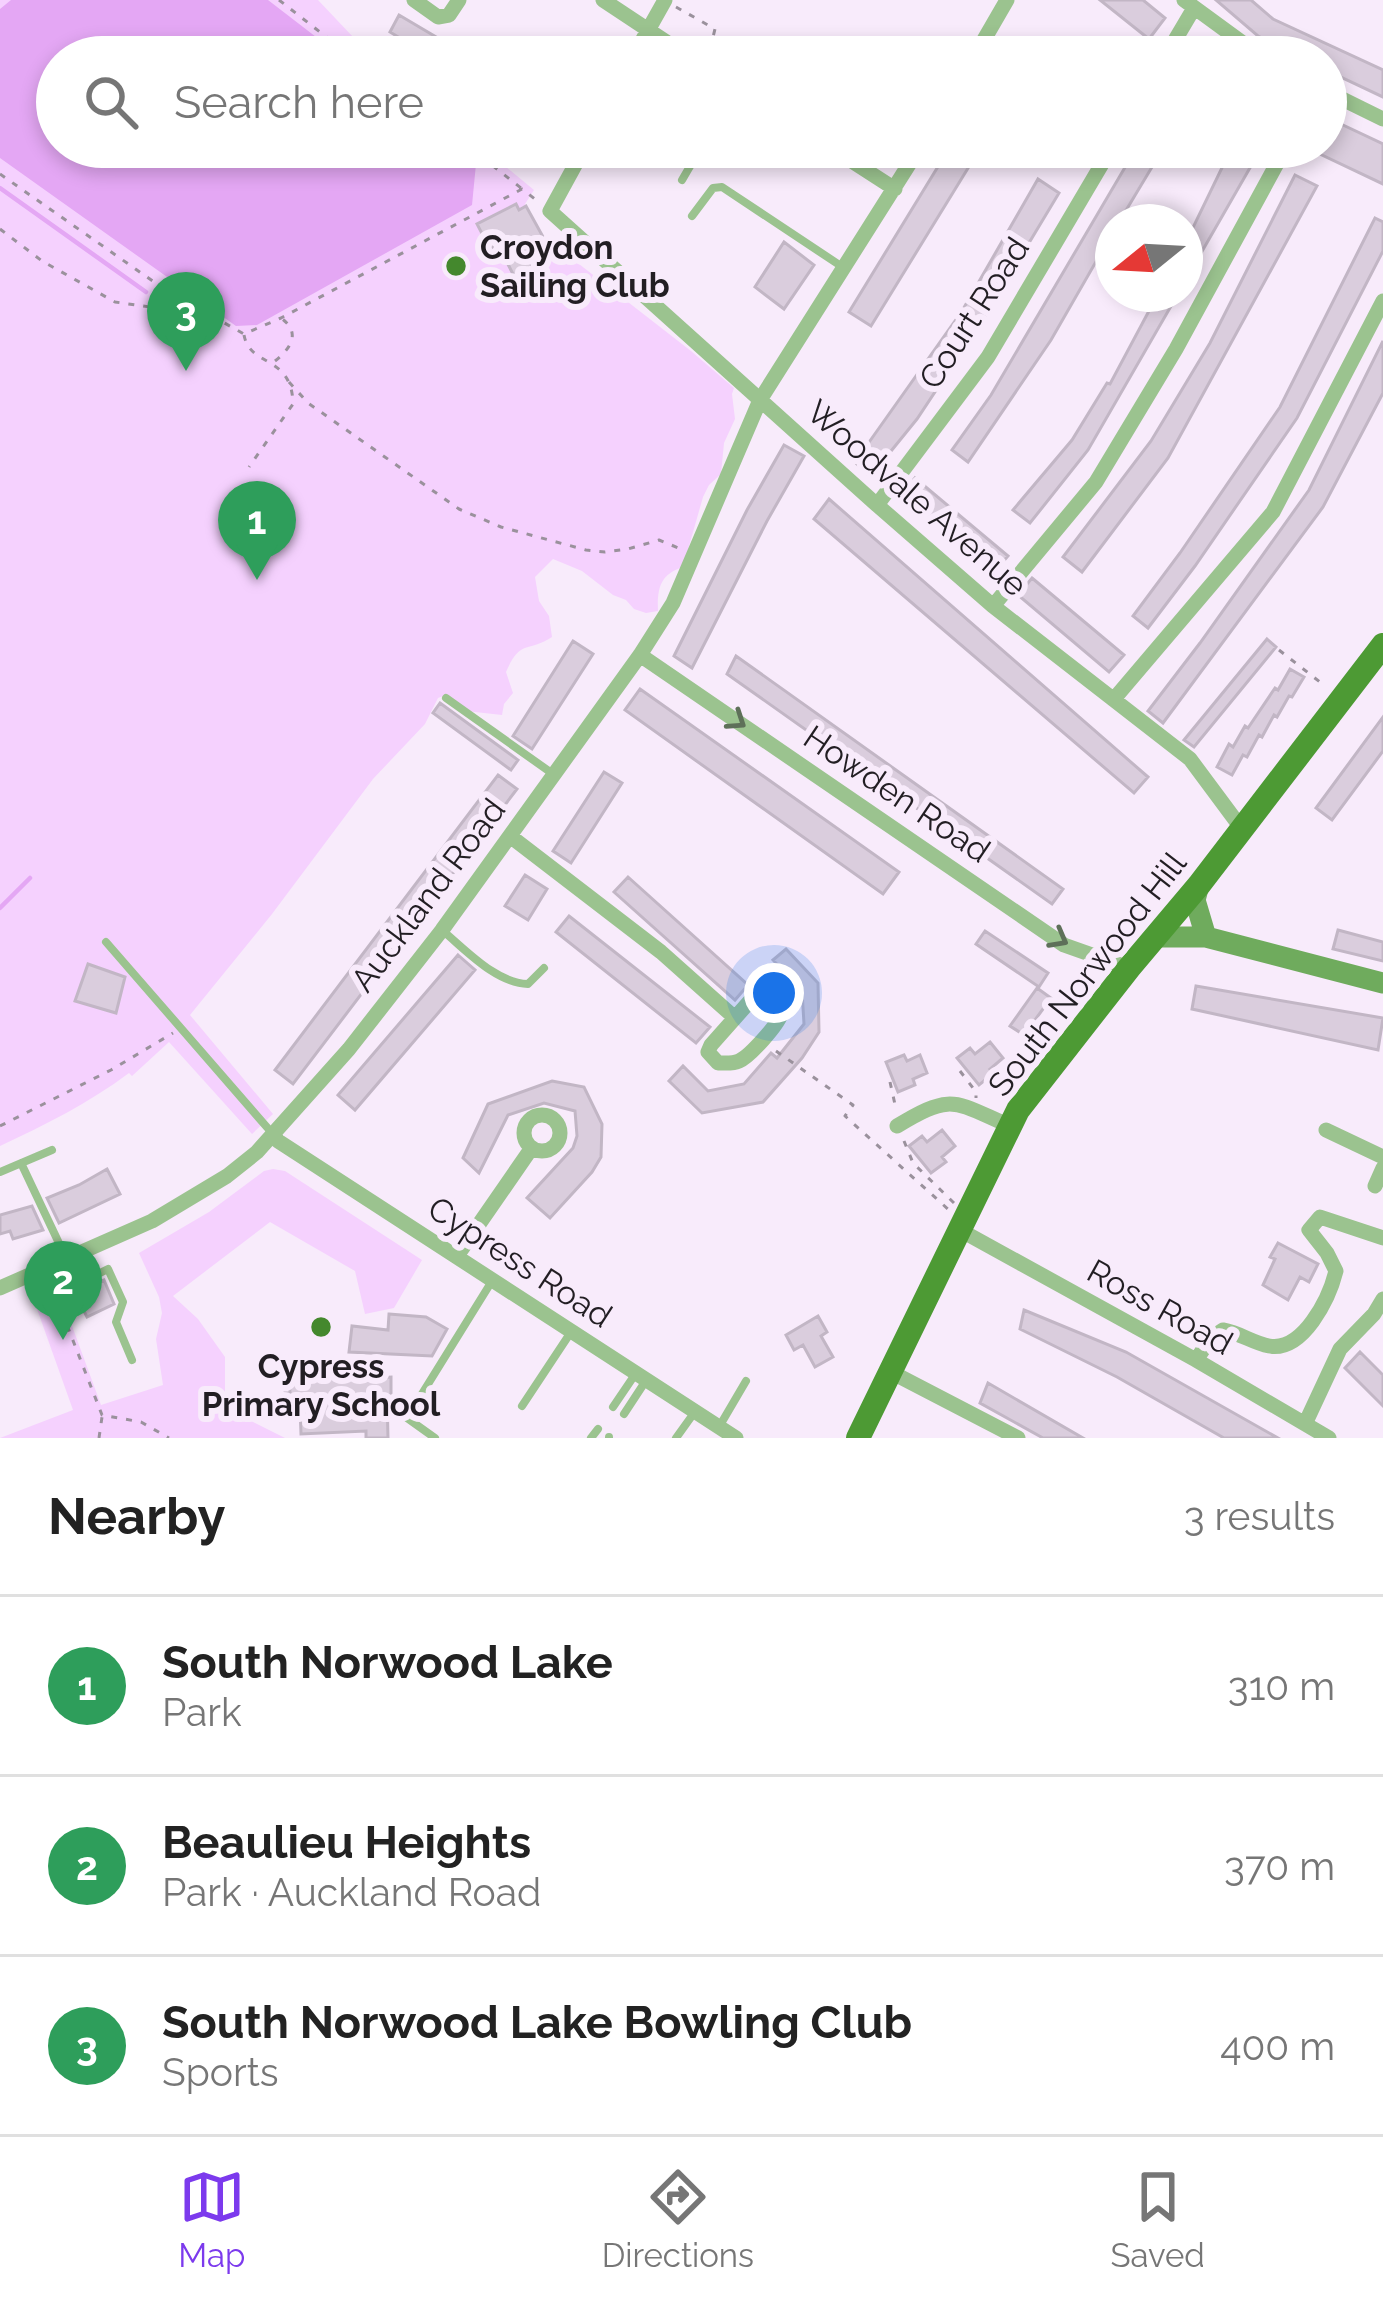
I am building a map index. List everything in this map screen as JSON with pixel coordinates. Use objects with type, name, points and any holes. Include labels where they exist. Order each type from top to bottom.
[{"type":"main road","name":"South Norwood Hill","points":[[858,1438],[1018,1110],[1383,645]]},
{"type":"main road","points":[[1198,885],[1195,900],[1206,937]]},
{"type":"main road","points":[[1158,937],[1206,937],[1383,983]]},
{"type":"street","points":[[414,0],[438,17],[449,15],[459,0]]},
{"type":"street","points":[[603,0],[656,36]]},
{"type":"street","points":[[644,36],[664,0]]},
{"type":"street","points":[[986,36],[1006,0]]},
{"type":"street","points":[[1175,36],[1189,4],[1233,36]]},
{"type":"street","points":[[1347,101],[1383,119]]},
{"type":"street","points":[[550,211],[574,168]]},
{"type":"street","points":[[862,168],[895,189]]},
{"type":"street","name":"Auckland Road","points":[[0,1288],[152,1222],[241,1166],[350,1049],[442,930],[674,603],[760,400],[908,168]]},
{"type":"street","name":"Court Road","points":[[877,506],[988,357],[1100,168]]},
{"type":"street","points":[[994,606],[1096,482],[1176,349],[1275,168]]},
{"type":"street","name":"Woodvale Avenue","points":[[550,211],[877,506],[994,606],[1190,759],[1242,829]]},
{"type":"street","points":[[1114,700],[1273,512],[1383,301]]},
{"type":"street","name":"Howden Road","points":[[640,655],[1064,945],[1129,968]]},
{"type":"street","points":[[510,836],[661,952],[734,1017]]},
{"type":"street","points":[[766,987],[777,989],[781,1014],[761,1040],[740,1061],[718,1063],[708,1052],[734,1017],[766,987]]},
{"type":"street","points":[[897,1126],[944,1102],[1010,1126]]},
{"type":"street","points":[[1326,1130],[1383,1157]]},
{"type":"street","name":"Cypress Road","points":[[272,1134],[736,1438]]},
{"type":"street","points":[[457,1256],[531,1149]]},
{"type":"street","points":[[1375,1186],[1383,1168]]},
{"type":"street","points":[[1196,1360],[1223,1330],[1263,1346],[1281,1348],[1299,1339],[1330,1292],[1336,1271],[1309,1230],[1320,1217],[1383,1238]]},
{"type":"street","name":"Ross Road","points":[[963,1223],[1329,1438]]},
{"type":"street","points":[[1305,1424],[1340,1349],[1383,1299]]},
{"type":"street","points":[[889,1371],[1018,1438]]},
{"type":"lane","points":[[682,180],[689,168]]},
{"type":"lane","points":[[692,216],[713,188],[722,188],[845,268]]},
{"type":"lane","points":[[446,698],[554,775]]},
{"type":"lane","points":[[442,930],[506,980],[525,985],[544,968]]},
{"type":"lane","points":[[106,942],[272,1134]]},
{"type":"lane","points":[[0,1172],[52,1150]]},
{"type":"lane","points":[[21,1163],[80,1283],[108,1269],[123,1302],[116,1322],[132,1360]]},
{"type":"lane","points":[[435,1438],[407,1418],[493,1280]]},
{"type":"lane","points":[[522,1406],[571,1332]]},
{"type":"lane","points":[[614,1408],[640,1378]]},
{"type":"lane","points":[[624,1414],[640,1378]]},
{"type":"lane","points":[[718,1428],[746,1381]]},
{"type":"lane","points":[[676,1438],[694,1412]]},
{"type":"lane","points":[[591,1438],[598,1429]]},
{"type":"path","points":[[279,0],[325,36]]},
{"type":"path","points":[[664,0],[715,29],[713,36]]},
{"type":"path","points":[[496,168],[550,211]]},
{"type":"path","points":[[0,174],[164,289],[244,334]]},
{"type":"path","points":[[244,334],[523,189]]},
{"type":"path","points":[[0,229],[42,261],[115,302],[149,307],[164,289]]},
{"type":"path","points":[[274,363],[293,342],[290,328],[280,318]]},
{"type":"path","points":[[244,334],[251,352],[274,363],[308,403],[479,519],[586,550],[628,549],[659,540],[694,555]]},
{"type":"path","points":[[249,467],[292,404],[289,382]]},
{"type":"path","points":[[1279,650],[1342,698]]},
{"type":"path","points":[[0,1126],[111,1070],[180,1028]]},
{"type":"path","points":[[761,1040],[854,1105],[845,1116],[963,1223]]},
{"type":"path","points":[[961,1072],[976,1092],[976,1112]]},
{"type":"path","points":[[913,1163],[963,1223]]},
{"type":"path","points":[[46,1269],[102,1415],[99,1438]]},
{"type":"path","points":[[102,1415],[141,1422],[171,1437]]},
{"type":"shaded area","points":[[0,0],[318,0],[352,36],[36,36],[36,168],[507,168],[534,190],[525,204],[543,236],[734,388],[735,419],[724,443],[721,474],[703,497],[683,567],[661,583],[658,611],[634,609],[582,571],[553,559],[535,577],[552,637],[521,650],[511,661],[506,672],[513,693],[502,715],[457,710],[446,695],[438,698],[425,724],[373,779],[190,1015],[273,1114],[252,1134],[169,1042],[132,1076],[129,1073],[66,1113],[0,1146]]},
{"type":"shaded area","points":[[11,0],[268,0],[315,36],[36,36],[36,168],[476,168],[472,205],[257,325],[236,326],[0,158],[0,9]]},
{"type":"shaded area","points":[[273,1169],[285,1171],[422,1260],[394,1308],[365,1314],[355,1271],[270,1222],[173,1296],[198,1319],[225,1357],[225,1408],[285,1438],[0,1438],[73,1410],[32,1295],[57,1285],[101,1405],[163,1385],[156,1339],[162,1313],[139,1253]]},
{"type":"building","points":[[1100,0],[1143,0],[1165,18],[1151,36]]},
{"type":"building","points":[[1216,0],[1251,0],[1273,19],[1310,36],[1258,36]]},
{"type":"building","points":[[399,15],[434,36],[397,36],[390,32]]},
{"type":"building","points":[[1347,53],[1383,70],[1383,97],[1347,80]]},
{"type":"building","points":[[1347,127],[1383,144],[1383,184],[1347,167]]},
{"type":"building","points":[[937,168],[968,168],[871,326],[849,312]]},
{"type":"building","points":[[1125,168],[1151,168],[1130,204],[1103,204]]},
{"type":"building","points":[[1222,168],[1250,168],[1203,250],[1203,207]]},
{"type":"building","points":[[1295,175],[1317,186],[1168,458],[1082,572],[1063,557],[1151,441],[1210,343]]},
{"type":"building","points":[[1038,179],[1059,193],[917,419],[870,477],[855,462],[962,311]]},
{"type":"building","points":[[516,204],[519,210],[526,206],[553,255],[514,276],[498,245],[490,249],[477,224]]},
{"type":"building","points":[[1095,218],[1095,263],[1051,340],[968,462],[952,450],[991,395]]},
{"type":"building","points":[[1375,218],[1383,222],[1383,251],[1297,418],[1148,628],[1133,616],[1280,407]]},
{"type":"building","points":[[784,242],[814,265],[784,309],[755,287]]},
{"type":"building","points":[[1148,312],[1168,312],[1088,450],[1030,523],[1013,510],[1072,440],[1110,384]]},
{"type":"building","points":[[1383,341],[1383,393],[1323,507],[1163,723],[1148,711],[1309,490]]},
{"type":"building","points":[[784,445],[804,456],[692,668],[674,656]]},
{"type":"building","points":[[915,478],[1008,556],[994,572],[902,494]]},
{"type":"building","points":[[829,499],[1148,777],[1134,793],[814,519]]},
{"type":"building","points":[[1032,578],[1124,655],[1109,672],[1018,595]]},
{"type":"building","points":[[1267,639],[1276,647],[1194,747],[1184,740]]},
{"type":"building","points":[[573,641],[593,654],[532,749],[513,736]]},
{"type":"building","points":[[736,656],[1063,889],[1052,904],[727,674]]},
{"type":"building","points":[[1290,669],[1304,677],[1292,697],[1232,775],[1217,767],[1229,744],[1233,747]]},
{"type":"building","points":[[640,689],[899,872],[883,894],[625,710]]},
{"type":"building","points":[[440,703],[518,760],[511,770],[433,713]]},
{"type":"building","points":[[1383,717],[1383,751],[1332,820],[1316,808]]},
{"type":"building","points":[[604,772],[622,783],[571,863],[553,851]]},
{"type":"building","points":[[498,775],[517,789],[293,1084],[275,1070]]},
{"type":"building","points":[[525,875],[547,889],[528,920],[505,906]]},
{"type":"building","points":[[628,877],[748,985],[735,1000],[614,892]]},
{"type":"building","points":[[569,916],[710,1027],[696,1043],[556,932]]},
{"type":"building","points":[[1338,930],[1383,942],[1383,961],[1333,949]]},
{"type":"building","points":[[985,931],[1048,973],[1039,987],[976,944]]},
{"type":"building","points":[[786,949],[818,983],[819,1032],[763,1102],[702,1113],[669,1081],[683,1066],[708,1091],[744,1084],[771,1053],[777,1058],[804,1024],[802,991],[773,960]]},
{"type":"building","points":[[458,955],[475,970],[355,1110],[338,1095]]},
{"type":"building","points":[[88,964],[125,977],[116,1013],[75,1001]]},
{"type":"building","points":[[1196,986],[1383,1018],[1378,1050],[1192,1009]]},
{"type":"building","points":[[1037,988],[1051,998],[1024,1035],[1010,1026]]},
{"type":"building","points":[[990,1042],[1003,1058],[979,1085],[957,1058],[970,1048],[975,1054]]},
{"type":"building","points":[[904,1055],[907,1061],[920,1055],[927,1073],[898,1092],[886,1062]]},
{"type":"building","points":[[552,1081],[584,1087],[602,1124],[601,1157],[550,1218],[527,1198],[573,1148],[575,1111],[544,1103],[508,1115],[479,1173],[463,1158],[488,1104]]},
{"type":"building","points":[[942,1130],[955,1146],[942,1157],[946,1162],[931,1173],[909,1146],[922,1136],[927,1142]]},
{"type":"building","points":[[107,1169],[120,1194],[59,1223],[47,1198]]},
{"type":"building","points":[[32,1206],[43,1230],[13,1239],[10,1231],[0,1234],[0,1215]]},
{"type":"building","points":[[1278,1243],[1318,1264],[1309,1282],[1300,1277],[1288,1300],[1263,1285]]},
{"type":"building","points":[[104,1280],[114,1304],[87,1317],[74,1292]]},
{"type":"building","points":[[1024,1310],[1126,1352],[1278,1438],[1224,1438],[1020,1329]]},
{"type":"building","points":[[389,1314],[426,1317],[447,1329],[432,1356],[349,1352],[352,1326],[388,1330]]},
{"type":"building","points":[[818,1316],[827,1332],[821,1336],[833,1357],[815,1367],[803,1345],[794,1350],[786,1335]]},
{"type":"building","points":[[1360,1352],[1383,1375],[1383,1406],[1345,1368]]},
{"type":"building","points":[[340,1370],[340,1375],[391,1377],[388,1438],[366,1438],[366,1431],[301,1434],[300,1407],[285,1407],[289,1372]]},
{"type":"building","points":[[988,1383],[1083,1438],[1043,1438],[980,1403]]},
{"type":"waterway","points":[[0,188],[146,292]]},
{"type":"waterway","points":[[0,908],[30,878]]},
{"type":"place","name":"Croydon Sailing Club","points":[[456,266]]},
{"type":"place","name":"South Norwood Lake Bowling Club","points":[[186,371]]},
{"type":"place","name":"South Norwood Lake","points":[[257,580]]},
{"type":"place","name":"Cypress Primary School","points":[[321,1327]]},
{"type":"place","name":"Beaulieu Heights","points":[[63,1340]]}]
